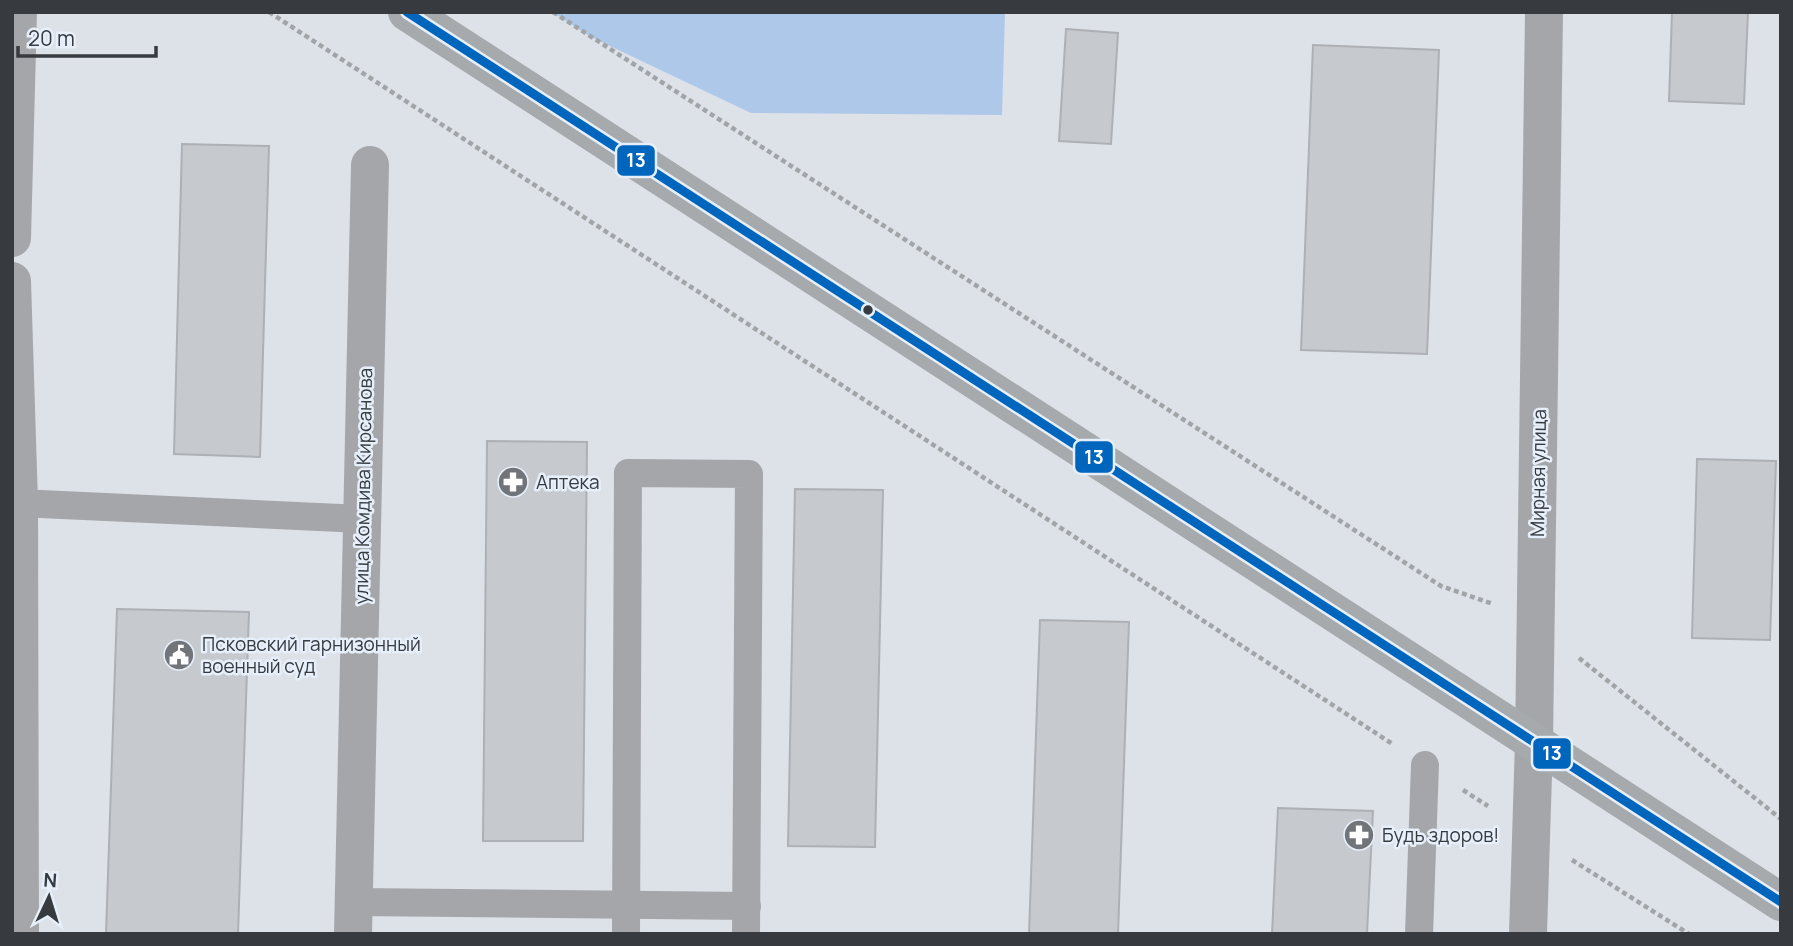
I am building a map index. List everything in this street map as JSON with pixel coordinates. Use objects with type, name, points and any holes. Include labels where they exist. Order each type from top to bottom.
[{"type":"main road","points":[[407,12],[1781,902]]},
{"type":"street","points":[[12,238],[18,12]]},
{"type":"street","name":"Мирная улица","points":[[1528,934],[1534,742],[1544,12]]},
{"type":"street","name":"улица Комдива Кирсанова","points":[[354,918],[370,165]]},
{"type":"street","points":[[12,281],[19,503],[17,921]]},
{"type":"lane","points":[[626,934],[628,473],[749,474],[747,934]]},
{"type":"lane","points":[[19,503],[362,519]]},
{"type":"lane","points":[[1419,934],[1425,765]]},
{"type":"lane","points":[[354,918],[626,905],[747,906]]},
{"type":"path","points":[[269,12],[1531,835],[1689,934]]},
{"type":"path","points":[[553,12],[1441,586],[1536,620],[1611,686],[1781,819]]},
{"type":"shaded area","points":[[552,12],[1005,12],[1002,115],[751,113],[591,37]]},
{"type":"building","points":[[1672,12],[1748,12],[1744,104],[1669,101]]},
{"type":"building","points":[[1066,29],[1118,33],[1111,144],[1059,141]]},
{"type":"building","points":[[1313,45],[1439,50],[1427,354],[1301,350]]},
{"type":"building","points":[[182,144],[269,146],[260,457],[174,454]]},
{"type":"building","points":[[487,441],[587,442],[583,841],[483,841]]},
{"type":"building","points":[[1697,459],[1776,461],[1770,640],[1692,638]]},
{"type":"building","points":[[795,489],[883,490],[875,847],[788,846]]},
{"type":"building","points":[[117,609],[249,612],[238,934],[106,934]]},
{"type":"building","points":[[1040,620],[1129,622],[1118,934],[1029,934]]},
{"type":"building","points":[[1278,808],[1373,811],[1367,934],[1272,934]]},
{"type":"transit line","name":"13","points":[[407,12],[1781,902]]},
{"type":"place","name":"Аптека","points":[[513,482]]},
{"type":"place","name":"Псковский гарнизонный военный суд","points":[[179,655]]},
{"type":"place","name":"Будь здоров!","points":[[1359,835]]}]
